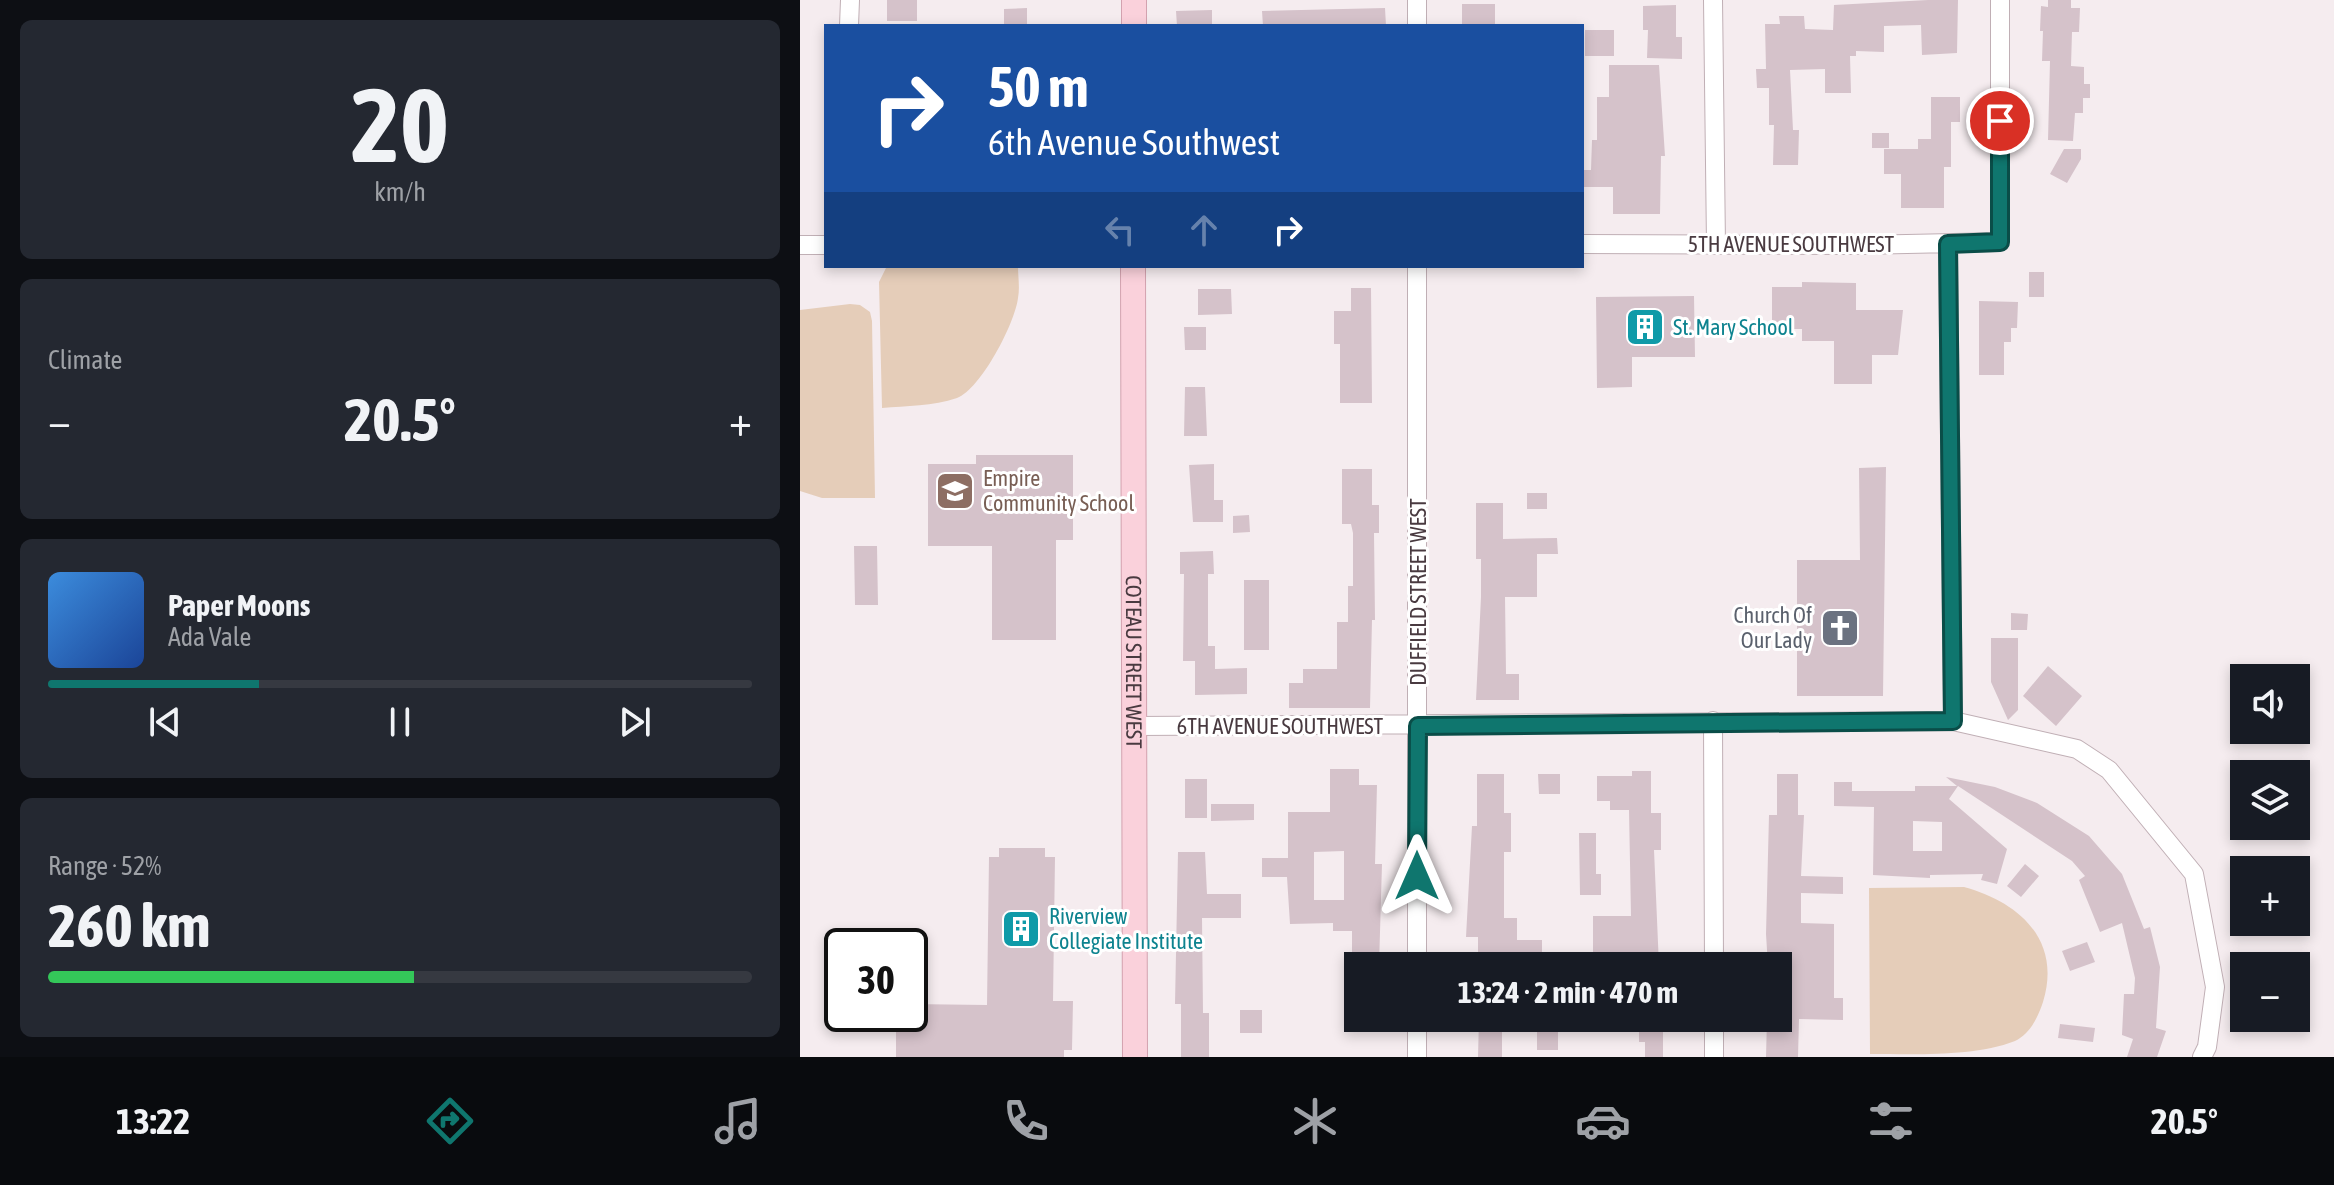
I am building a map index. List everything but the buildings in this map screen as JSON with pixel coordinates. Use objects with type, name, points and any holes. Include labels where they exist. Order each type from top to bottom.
[{"type":"street","points":[[849,24],[850,0]]},
{"type":"street","points":[[1134,0],[1134,24]]},
{"type":"street","points":[[1417,0],[1417,24]]},
{"type":"street","points":[[1713,0],[1716,245]]},
{"type":"street","name":"5TH AVENUE SOUTHWEST","points":[[1584,244],[2000,242],[2000,0]]},
{"type":"street","points":[[1948,244],[1953,721]]},
{"type":"street","points":[[800,245],[824,245]]},
{"type":"street","name":"COTEAU STREET WEST","points":[[1133,268],[1135,1057]]},
{"type":"street","name":"DUFFIELD STREET WEST","points":[[1417,268],[1417,952]]},
{"type":"street","points":[[1713,721],[1714,952]]},
{"type":"street","name":"6TH AVENUE SOUTHWEST","points":[[1135,726],[1953,721],[2077,749],[2109,770],[2194,874],[2215,987],[2207,1047],[2202,1057]]},
{"type":"street","points":[[1417,1032],[1417,1057]]},
{"type":"street","points":[[1714,1032],[1714,1057]]},
{"type":"shaded area","points":[[886,268],[1018,268],[1019,290],[1011,323],[986,369],[966,392],[939,403],[882,408],[879,282]]},
{"type":"shaded area","points":[[860,305],[870,312],[872,321],[875,498],[822,498],[800,491],[800,310]]},
{"type":"shaded area","points":[[1964,887],[2002,903],[2018,914],[2041,942],[2047,980],[2036,1019],[2029,1030],[2015,1041],[1982,1050],[1944,1054],[1870,1054],[1869,888]]},
{"type":"place","name":"St. Mary School","points":[[1645,327]]},
{"type":"place","name":"Empire Community School","points":[[955,491]]},
{"type":"place","name":"Church Of Our Lady","points":[[1840,628]]},
{"type":"place","name":"Riverview Collegiate Institute","points":[[1021,929]]},
{"type":"route","points":[[1417,876],[1418,726],[1953,721],[1948,244],[2000,242],[2000,121]]}]
